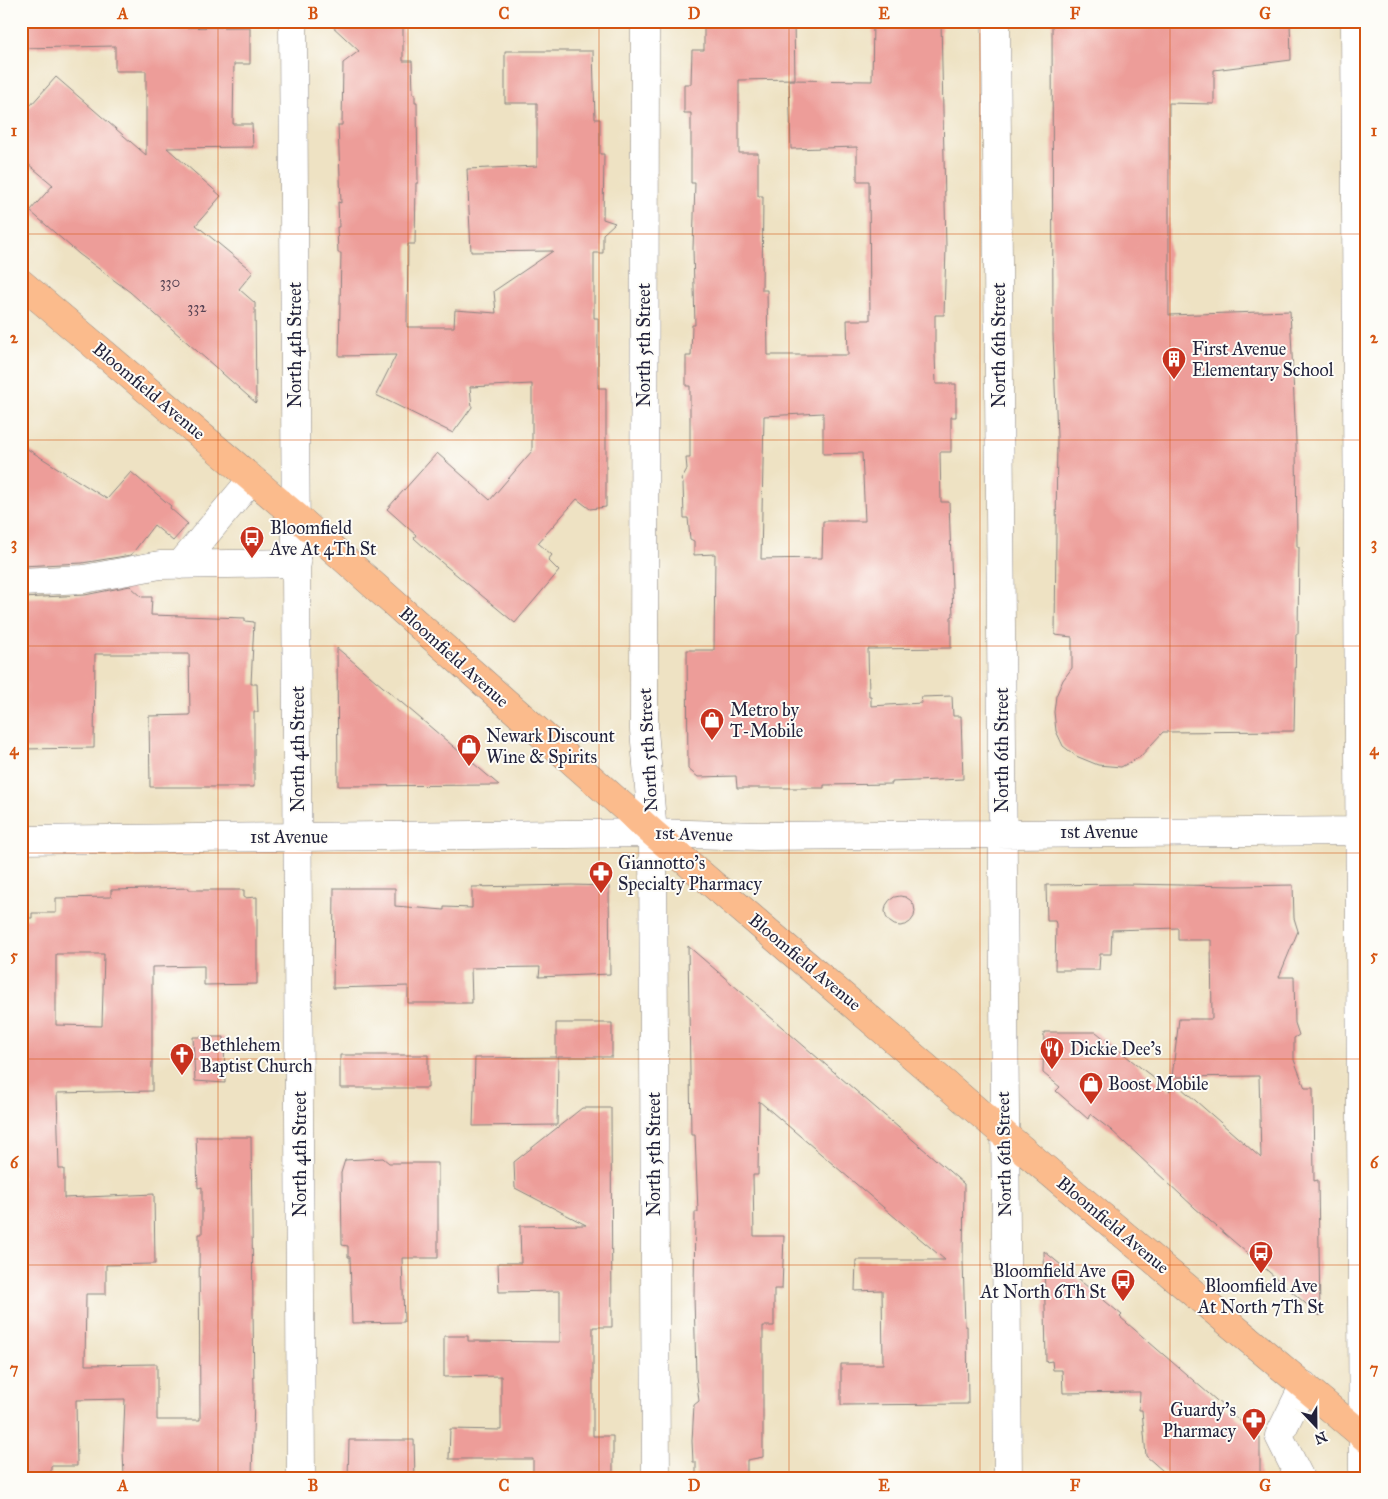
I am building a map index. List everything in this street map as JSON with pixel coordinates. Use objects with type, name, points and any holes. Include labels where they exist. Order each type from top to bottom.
[{"type":"main road","name":"Bloomfield Avenue","points":[[21,283],[297,517],[652,833],[1004,1134],[1365,1438]]},
{"type":"street","name":"North 4th Street","points":[[293,21],[301,1478]]},
{"type":"street","name":"North 5th Street","points":[[645,21],[644,730],[652,833],[656,1478]]},
{"type":"street","name":"North 6th Street","points":[[996,21],[1008,1478]]},
{"type":"street","points":[[1355,21],[1363,831],[1365,1438],[1363,1478]]},
{"type":"street","points":[[180,565],[252,479]]},
{"type":"street","points":[[21,582],[84,579],[160,565],[297,563]]},
{"type":"street","name":"1st Avenue","points":[[21,840],[652,833],[759,836],[1363,831]]},
{"type":"street","points":[[1300,1478],[1279,1436],[1304,1386]]},
{"type":"building","points":[[21,21],[142,21],[142,28],[250,27],[250,64],[234,64],[233,124],[252,124],[253,147],[167,148],[221,196],[196,225],[253,272],[239,289],[255,303],[256,403],[130,292],[79,254],[30,211],[53,185],[21,158],[21,116],[56,77],[146,155],[146,71],[115,71],[115,46],[21,48]]},
{"type":"building","points":[[368,21],[403,25],[403,61],[412,61],[413,94],[415,94],[415,102],[417,102],[418,183],[416,183],[415,244],[408,244],[407,327],[454,327],[455,310],[496,313],[494,291],[553,251],[471,252],[467,169],[537,166],[537,103],[505,103],[505,51],[593,51],[595,119],[600,119],[600,154],[604,154],[603,219],[615,223],[603,234],[603,253],[594,253],[594,318],[598,318],[598,388],[606,388],[606,507],[590,509],[577,499],[538,543],[552,555],[548,560],[559,571],[515,623],[435,557],[414,538],[416,535],[387,509],[437,453],[490,500],[532,451],[532,384],[470,387],[472,407],[453,433],[376,395],[396,355],[339,356],[341,253],[338,253],[337,227],[339,227],[338,202],[341,203],[338,125],[342,125],[343,63],[359,51],[330,24]]},
{"type":"building","points":[[704,21],[794,21],[795,79],[739,80],[739,153],[758,153],[758,196],[763,196],[762,290],[767,290],[768,355],[848,355],[847,320],[870,320],[869,181],[857,181],[857,147],[791,149],[789,80],[872,81],[873,21],[941,21],[946,247],[944,315],[935,315],[935,354],[936,384],[956,384],[956,417],[951,417],[951,452],[940,452],[941,502],[949,502],[953,616],[951,617],[951,648],[868,649],[869,696],[871,696],[871,706],[922,703],[921,697],[952,696],[953,716],[961,716],[963,779],[892,782],[892,784],[824,785],[824,788],[737,788],[736,776],[698,777],[688,769],[687,650],[714,650],[715,554],[694,555],[694,541],[690,539],[688,518],[684,518],[683,483],[681,480],[687,469],[686,458],[690,458],[690,386],[686,386],[686,356],[691,356],[692,325],[695,325],[693,249],[695,183],[691,183],[691,113],[684,113],[684,84],[691,84],[692,50],[704,50]],"holes":[[[823,413],[823,454],[862,453],[865,521],[823,521],[822,558],[761,559],[764,416]]]},
{"type":"building","name":"First Avenue Elementary School","points":[[1052,21],[1290,21],[1291,60],[1214,70],[1214,104],[1169,103],[1169,315],[1290,311],[1296,441],[1297,547],[1299,547],[1294,731],[1163,732],[1140,757],[1121,767],[1098,765],[1076,756],[1063,746],[1056,731],[1054,712],[1056,696],[1063,680],[1072,668],[1072,637],[1055,635],[1057,436],[1053,335]]},
{"type":"building","points":[[21,445],[107,499],[131,472],[171,506],[170,508],[188,524],[173,541],[154,525],[131,555],[82,563],[21,566]]},
{"type":"building","points":[[130,586],[142,597],[152,597],[151,615],[245,618],[245,621],[254,622],[251,684],[257,684],[258,712],[254,712],[254,787],[150,787],[149,716],[190,715],[189,654],[95,654],[94,748],[21,749],[21,598],[85,595]]},
{"type":"building","points":[[337,648],[499,785],[338,786]]},
{"type":"building","points":[[1046,885],[1293,885],[1294,918],[1298,931],[1279,977],[1294,977],[1295,1023],[1299,1035],[1294,1038],[1294,1060],[1305,1088],[1313,1088],[1314,1181],[1318,1180],[1320,1316],[1195,1208],[1111,1130],[1090,1114],[1088,1119],[1056,1091],[1060,1087],[1043,1073],[1044,1032],[1096,1032],[1170,1091],[1172,1080],[1261,1158],[1259,1076],[1172,1077],[1179,1019],[1212,1019],[1211,940],[1178,940],[1178,928],[1112,930],[1111,954],[1100,954],[1099,970],[1055,970],[1056,924],[1055,921],[1047,921]]},
{"type":"building","points":[[609,886],[610,974],[539,977],[540,967],[471,968],[472,1003],[408,1003],[408,986],[333,988],[334,888],[395,888],[395,906],[444,910],[444,907],[472,908],[472,887]]},
{"type":"building","points":[[189,888],[189,890],[244,890],[244,898],[257,897],[257,984],[204,985],[204,966],[152,967],[152,1091],[57,1093],[59,1169],[64,1169],[64,1198],[154,1194],[155,1264],[106,1265],[106,1294],[86,1294],[85,1365],[157,1364],[157,1420],[200,1420],[199,1234],[202,1234],[202,1187],[198,1188],[196,1137],[251,1137],[254,1394],[252,1478],[124,1478],[125,1399],[76,1400],[77,1466],[51,1466],[51,1478],[21,1478],[23,918],[32,918],[32,913],[56,913],[56,898],[111,897],[111,890]],"holes":[[[56,954],[104,954],[102,1026],[56,1025]]]},
{"type":"building","points":[[900,896],[906,897],[914,905],[914,917],[906,925],[900,926],[894,925],[886,917],[885,911],[886,905],[894,897]]},
{"type":"building","points":[[688,946],[964,1184],[963,1260],[965,1326],[967,1326],[968,1404],[841,1405],[841,1364],[883,1364],[882,1290],[855,1291],[856,1260],[945,1260],[759,1101],[758,1175],[753,1175],[754,1236],[784,1236],[782,1289],[774,1289],[774,1326],[763,1326],[763,1457],[747,1460],[747,1478],[696,1478],[696,1462],[693,1462],[692,1441],[694,1405],[699,1401],[696,1376],[694,1296],[695,1212],[698,1212],[695,1135],[691,1135]]},
{"type":"building","points":[[556,1023],[612,1023],[612,1057],[558,1057],[557,1125],[473,1126],[475,1058],[556,1057]]},
{"type":"building","points":[[193,1037],[224,1037],[225,1083],[195,1081]]},
{"type":"building","points":[[340,1055],[428,1055],[428,1088],[340,1088]]},
{"type":"building","points":[[582,1108],[611,1108],[612,1327],[593,1327],[593,1436],[613,1436],[613,1475],[533,1476],[533,1459],[449,1459],[450,1429],[501,1430],[501,1376],[444,1377],[444,1336],[468,1336],[468,1341],[560,1342],[560,1291],[499,1292],[498,1263],[521,1263],[520,1226],[586,1225],[515,1188],[514,1162]]},
{"type":"building","points":[[383,1158],[389,1163],[438,1163],[438,1258],[402,1258],[404,1322],[352,1323],[350,1257],[348,1257],[348,1246],[342,1245],[341,1173],[345,1160]]},
{"type":"building","points":[[1044,1251],[1122,1315],[1120,1317],[1260,1438],[1260,1478],[1171,1478],[1146,1456],[1142,1410],[1139,1410],[1140,1392],[1063,1393],[1062,1370],[1053,1370],[1052,1361],[1046,1362]]},
{"type":"building","points":[[349,1440],[414,1440],[415,1478],[348,1478]]},
{"type":"place","name":"First Avenue Elementary School","points":[[1174,380]]},
{"type":"place","name":"Bloomfield Ave At 4Th St","points":[[252,559]]},
{"type":"place","name":"Metro by T-Mobile","points":[[712,741]]},
{"type":"place","name":"Newark Discount Wine & Spirits","points":[[469,767]]},
{"type":"place","name":"Giannotto's Specialty Pharmacy","points":[[601,894]]},
{"type":"place","name":"Dickie Dee's","points":[[1052,1070]]},
{"type":"place","name":"Bethlehem Baptist Church","points":[[182,1076]]},
{"type":"place","name":"Boost Mobile","points":[[1091,1105]]},
{"type":"place","name":"Bloomfield Ave At North 7Th St","points":[[1261,1274]]},
{"type":"place","name":"Bloomfield Ave At North 6Th St","points":[[1123,1302]]},
{"type":"place","name":"Guardy's Pharmacy","points":[[1254,1441]]}]
